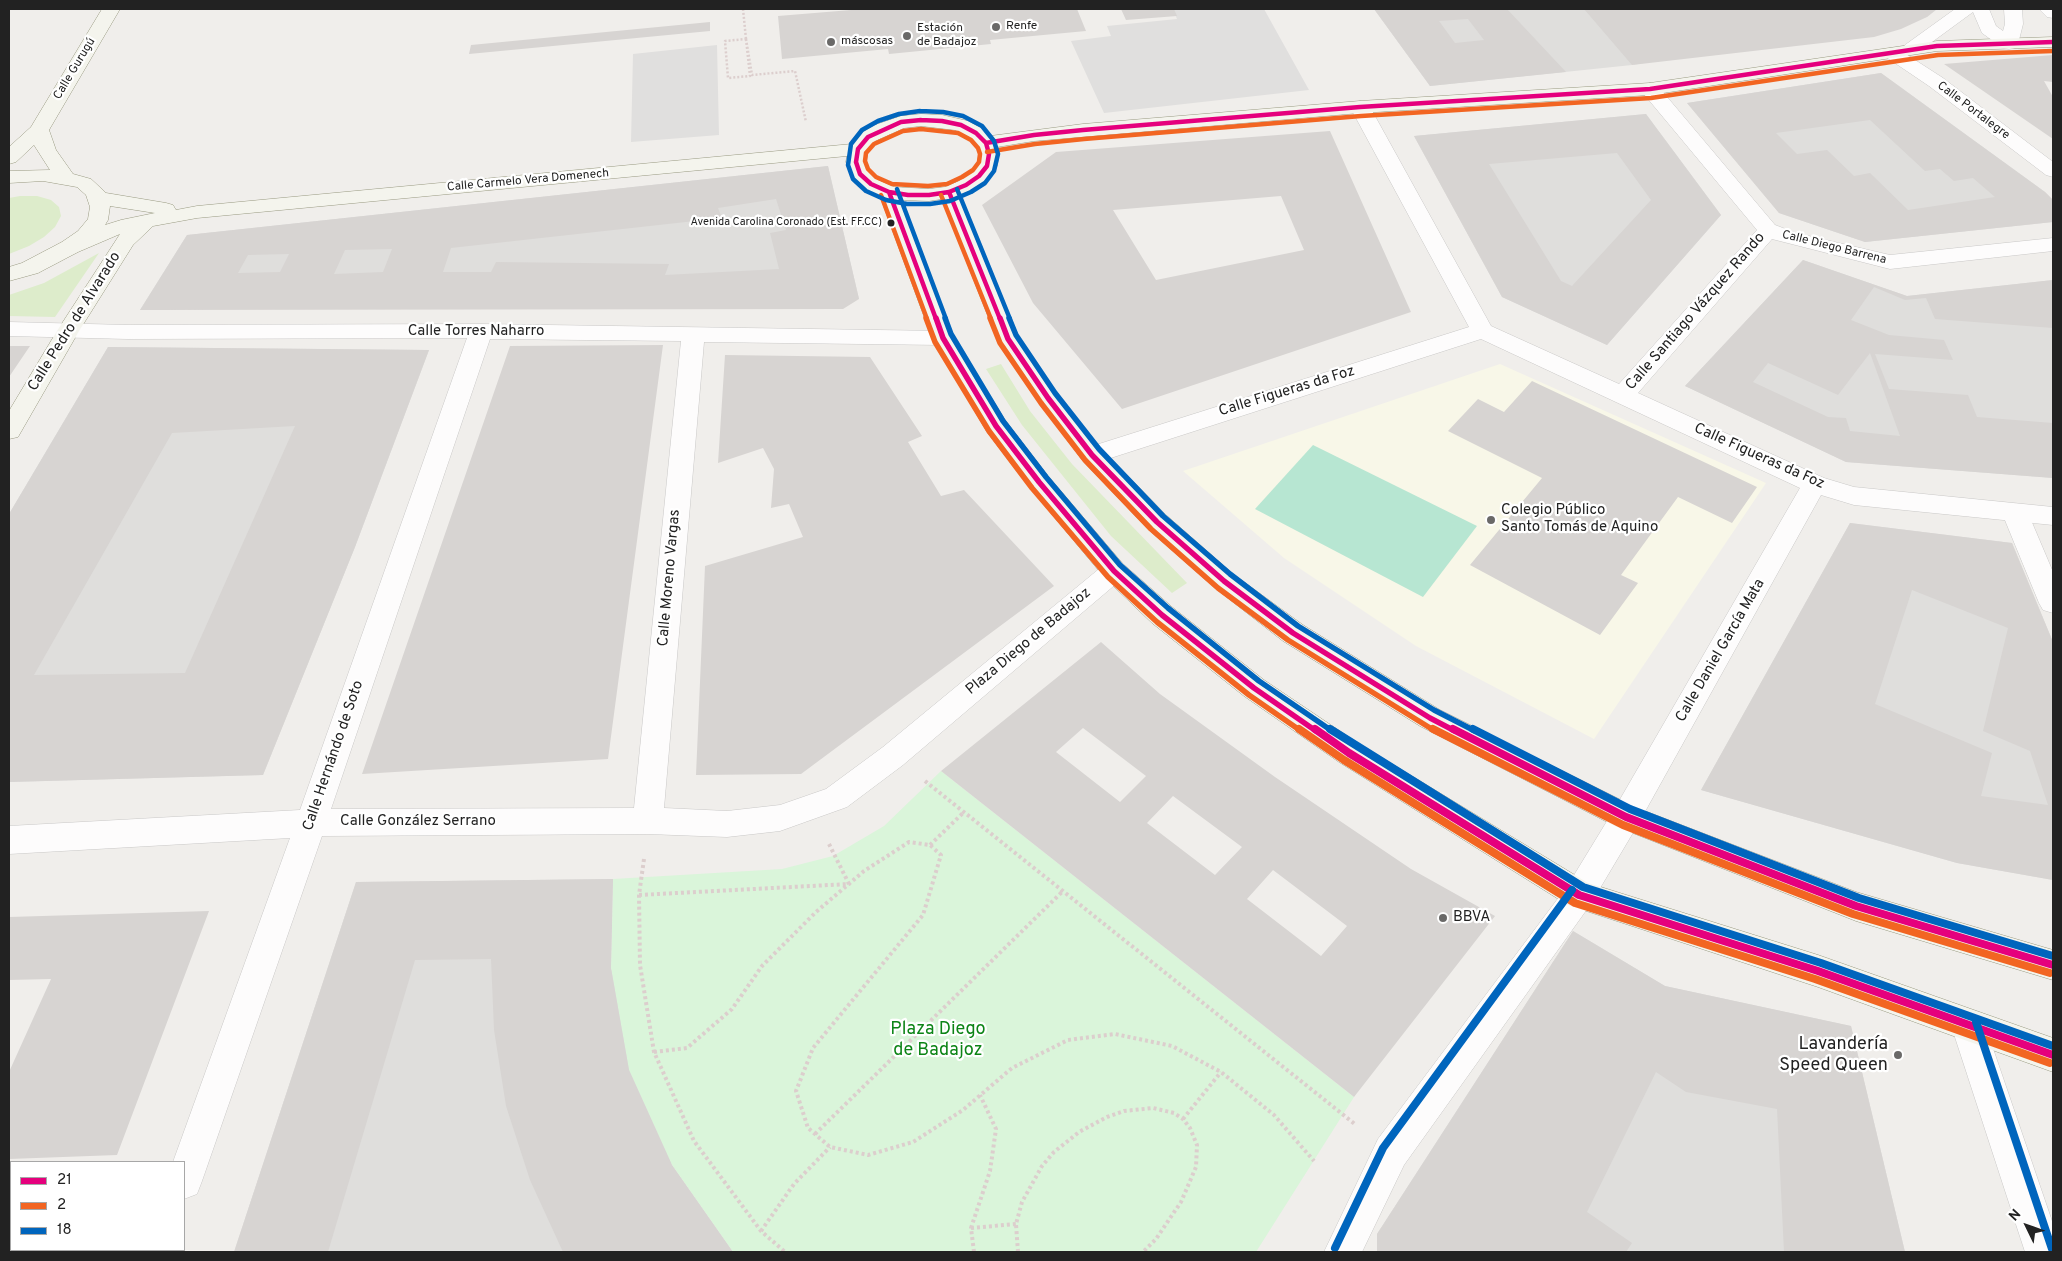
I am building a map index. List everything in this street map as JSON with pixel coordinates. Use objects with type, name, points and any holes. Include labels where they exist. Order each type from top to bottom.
[{"type":"main road","name":"Calle Gurugú","points":[[9,158],[40,130],[111,9]]},
{"type":"main road","points":[[986,144],[1034,135],[1084,130],[1360,107],[1650,89],[1911,49],[1937,46],[2053,42]]},
{"type":"main road","points":[[942,121],[961,125],[976,133],[986,144],[989,154],[987,166],[979,176],[966,185],[949,192],[922,195],[889,192],[872,184],[860,174],[856,162],[858,149],[868,137],[882,128],[901,122],[942,121]]},
{"type":"main road","points":[[40,130],[46,151],[66,178]]},
{"type":"main road","name":"Calle Carmelo Vera Domenech","points":[[70,247],[102,233],[149,219],[197,212],[858,149]]},
{"type":"main road","points":[[9,177],[43,175],[84,183],[96,193],[100,207],[98,220],[86,236],[70,247],[30,268],[9,274]]},
{"type":"main road","points":[[889,192],[943,338],[996,426],[1039,482],[1114,571],[1162,616],[1270,699],[1349,753],[1578,895],[1818,971],[2053,1055]]},
{"type":"main road","points":[[949,192],[1008,339],[1048,398],[1092,455],[1157,522],[1224,581],[1293,633],[1430,718],[1626,817],[1856,906],[2053,965]]},
{"type":"main road","name":"Calle Carmelo Vera Domenech","points":[[98,198],[162,209],[197,212]]},
{"type":"main road","name":"Calle Pedro de Alvarado","points":[[9,431],[68,331],[125,241],[149,219]]},
{"type":"street","points":[[1911,49],[1966,9]]},
{"type":"street","points":[[1980,9],[1988,29],[2009,44],[2014,24],[2013,9]]},
{"type":"street","points":[[2048,9],[2053,13]]},
{"type":"street","name":"Calle Portalegre","points":[[1892,53],[1936,82],[2053,171]]},
{"type":"street","name":"Calle Diego Barrena","points":[[1650,89],[1768,230],[1789,238],[1890,262],[2053,246]]},
{"type":"street","points":[[1360,107],[1482,331]]},
{"type":"street","name":"Calle Santiago Vázquez Rando","points":[[1623,394],[1768,230]]},
{"type":"street","name":"Calle Torres Naharro","points":[[9,329],[68,331],[481,331],[943,338]]},
{"type":"street","name":"Calle Hernándo de Soto","points":[[185,1177],[311,823],[481,331]]},
{"type":"street","name":"Calle Figueras da Foz","points":[[1092,455],[1482,331],[1623,394],[1815,484],[1854,496],[2053,516]]},
{"type":"street","name":"Calle Moreno Vargas","points":[[648,821],[693,334]]},
{"type":"street","name":"Calle Daniel García Mata","points":[[1343,1252],[1390,1152],[1578,895],[1626,817],[1815,484]]},
{"type":"street","points":[[2015,513],[2053,603]]},
{"type":"street","name":"Plaza Diego de Badajoz","points":[[648,821],[727,824],[780,818],[836,798],[893,756],[1114,571]]},
{"type":"street","name":"Calle González Serrano","points":[[9,840],[311,823],[648,821]]},
{"type":"street","points":[[1968,1025],[2044,1252]]},
{"type":"path","points":[[743,9],[746,37],[747,47],[748,56],[750,76],[728,78],[725,41],[740,40],[747,39],[752,75],[795,70],[803,103],[810,154]]},
{"type":"path","points":[[893,756],[1390,1152]]},
{"type":"path","points":[[811,807],[849,884]]},
{"type":"path","points":[[930,845],[964,812]]},
{"type":"path","points":[[648,821],[639,895],[640,965],[654,1052],[694,1141],[761,1231],[785,1252]]},
{"type":"path","points":[[654,1052],[687,1048],[732,1009],[762,966],[816,912],[864,871],[909,842],[930,845],[941,856],[923,915],[814,1048],[796,1091],[808,1128],[830,1147],[868,1155],[913,1142],[963,1110],[1012,1068],[1068,1040],[1115,1034],[1172,1046],[1221,1072],[1274,1115],[1314,1161]]},
{"type":"path","points":[[639,895],[849,884]]},
{"type":"path","points":[[815,1134],[1063,891]]},
{"type":"path","points":[[1183,1119],[1221,1072]]},
{"type":"path","points":[[974,1252],[971,1228],[990,1171],[996,1129],[980,1095]]},
{"type":"path","points":[[1018,1252],[1016,1224],[1022,1202],[1042,1166],[1054,1152],[1079,1132],[1107,1117],[1124,1111],[1163,1109],[1183,1119],[1194,1136],[1197,1145],[1196,1167],[1193,1178],[1169,1222],[1143,1252]]},
{"type":"path","points":[[761,1231],[794,1184],[830,1147]]},
{"type":"path","points":[[971,1228],[1016,1224]]},
{"type":"shaded area","points":[[1173,9],[1264,9],[1309,90],[1104,113],[1071,41],[1111,36],[1107,26],[1177,19]]},
{"type":"shaded area","points":[[1374,9],[1937,9],[1927,17],[1632,65],[1430,86]]},
{"type":"shaded area","points":[[717,45],[719,135],[631,142],[633,54]]},
{"type":"shaded area","points":[[1881,73],[2045,192],[2053,200],[2053,222],[1865,242],[1779,213],[1687,103]]},
{"type":"shaded area","points":[[1646,114],[1721,215],[1607,345],[1502,297],[1414,136]]},
{"type":"shaded area","points":[[828,166],[859,299],[140,310],[187,235]]},
{"type":"shaded area","points":[[1803,260],[1907,296],[2053,280],[2053,478],[1846,462],[1685,386]]},
{"type":"shaded area","points":[[108,347],[429,350],[355,547],[263,775],[9,782],[9,514]]},
{"type":"shaded area","name":"Colegio Público Santo Tomás de Aquino","points":[[1500,364],[1766,483],[1594,739],[1416,646],[1284,558],[1183,471]]},
{"type":"shaded area","points":[[1850,523],[2012,543],[2053,642],[2053,880],[1957,863],[1701,790]]},
{"type":"shaded area","points":[[613,879],[611,968],[672,1165],[733,1252],[234,1252],[356,882]]},
{"type":"shaded area","points":[[1573,931],[1665,986],[1851,1026],[1905,1252],[1377,1252],[1377,1234]]},
{"type":"green space","points":[[37,196],[51,200],[59,207],[61,216],[55,227],[44,237],[29,246],[9,254],[9,198]]},
{"type":"green space","points":[[99,253],[55,317],[9,316],[9,295],[44,283]]},
{"type":"green space","points":[[1001,364],[1030,411],[1072,464],[1187,583],[1172,593],[1111,536],[1022,425],[986,369]]},
{"type":"green space","points":[[1313,445],[1477,526],[1423,597],[1255,509]]},
{"type":"green space","name":"Plaza Diego de Badajoz","points":[[941,771],[1354,1097],[1256,1252],[733,1252],[672,1165],[629,1070],[611,968],[613,879],[782,869],[833,856],[884,826]]},
{"type":"building","name":"Estación de Badajoz","points":[[863,9],[1077,9],[1086,31],[990,40],[991,44],[889,54],[888,49],[782,59],[778,16]]},
{"type":"building","points":[[1121,9],[1174,9],[1177,16],[1126,20]]},
{"type":"building","points":[[1374,9],[1507,9],[1566,72],[1430,86]],"holes":[[[1468,19],[1484,40],[1455,43],[1439,21]]]},
{"type":"building","points":[[1584,9],[1937,9],[1927,17],[1901,29],[1874,37],[1632,65]]},
{"type":"building","points":[[710,22],[710,31],[469,54],[471,45]]},
{"type":"building","points":[[2053,55],[2053,82],[2044,81],[2053,97],[2053,139],[1944,64]]},
{"type":"building","points":[[1881,73],[2045,192],[2053,200],[2053,222],[1865,242],[1779,213],[1687,103]],"holes":[[[1870,120],[1925,171],[1940,169],[1954,181],[1973,178],[1995,197],[1908,210],[1870,173],[1854,176],[1827,150],[1797,154],[1776,133]]]},
{"type":"building","points":[[1646,114],[1721,215],[1607,345],[1502,297],[1414,136]],"holes":[[[1617,153],[1651,200],[1572,286],[1561,281],[1489,164]]]},
{"type":"building","points":[[1330,131],[1411,312],[1122,409],[1033,303],[982,205],[1056,152]],"holes":[[[1281,196],[1304,250],[1156,280],[1113,210]]]},
{"type":"building","points":[[828,166],[859,299],[843,309],[140,310],[187,235]],"holes":[[[776,199],[786,230],[770,233],[779,269],[665,275],[669,264],[496,262],[491,272],[443,272],[451,248],[722,218],[718,208]],[[392,249],[383,272],[334,274],[345,250]],[[289,254],[280,272],[238,273],[248,255]]]},
{"type":"building","points":[[1803,260],[1907,296],[2053,280],[2053,328],[1935,319],[1926,298],[1905,300],[1874,287],[1851,320],[1889,335],[1944,340],[1953,360],[1875,354],[1889,389],[1968,395],[1977,417],[2053,423],[2053,478],[1846,462],[1685,386]],"holes":[[[1870,353],[1900,436],[1850,431],[1846,418],[1828,417],[1753,382],[1768,363],[1838,395]]]},
{"type":"building","points":[[663,345],[608,759],[362,774],[510,346]]},
{"type":"building","points":[[9,346],[30,346],[9,377]]},
{"type":"building","points":[[108,347],[429,350],[355,547],[263,775],[9,782],[9,514]],"holes":[[[295,426],[185,673],[34,675],[172,433]]]},
{"type":"building","points":[[725,355],[870,357],[922,436],[908,442],[941,496],[964,490],[1054,586],[801,774],[696,775],[705,566],[803,537],[789,504],[771,508],[774,469],[763,448],[718,463]]},
{"type":"building","points":[[1532,381],[1757,487],[1732,523],[1678,497],[1621,575],[1638,583],[1600,635],[1470,565],[1542,478],[1448,431],[1478,399],[1504,412]]},
{"type":"building","points":[[1850,523],[2012,543],[2053,642],[2053,880],[1957,863],[1701,790]],"holes":[[[1912,590],[2008,628],[1983,731],[2030,751],[2048,805],[1981,796],[1992,753],[1875,704]]]},
{"type":"building","points":[[1101,642],[1160,694],[1275,777],[1411,869],[1495,916],[1354,1097],[941,771]],"holes":[[[1083,728],[1146,776],[1120,802],[1056,752]],[[1173,796],[1242,847],[1215,875],[1147,823]],[[1273,870],[1347,926],[1321,956],[1247,899]]]},
{"type":"building","points":[[613,879],[611,968],[629,1070],[672,1165],[733,1252],[563,1252],[530,1180],[506,1106],[494,1030],[491,959],[415,960],[328,1252],[234,1252],[356,882]]},
{"type":"building","points":[[209,911],[117,1155],[9,1159],[9,1072],[51,979],[9,980],[9,917]]},
{"type":"building","points":[[1573,931],[1665,986],[1851,1026],[1905,1252],[1784,1252],[1777,1109],[1686,1092],[1656,1072],[1587,1212],[1632,1243],[1626,1252],[1377,1252],[1377,1234]]},
{"type":"transit line","name":"21","points":[[986,143],[1034,135],[1083,130],[1360,107],[1650,89],[1937,46],[2053,42]]},
{"type":"transit line","name":"2","points":[[987,152],[1035,144],[1084,139],[1361,116],[1651,98],[1938,55],[2053,51]]},
{"type":"transit line","name":"18","points":[[920,111],[943,112],[963,116],[982,126],[994,141],[998,154],[994,171],[985,183],[971,192],[950,201],[930,204],[907,204],[886,200],[866,191],[853,179],[848,165],[851,144],[862,130],[878,121],[899,114],[920,111]]},
{"type":"transit line","name":"21","points":[[921,120],[942,121],[961,125],[976,133],[986,143],[989,154],[987,166],[979,176],[966,185],[949,192],[929,195],[908,195],[889,192],[871,184],[860,174],[856,162],[858,149],[868,137],[901,122],[921,120]]},
{"type":"transit line","name":"2","points":[[921,129],[958,133],[971,140],[978,148],[980,154],[979,162],[973,170],[962,177],[947,184],[928,186],[892,184],[876,177],[868,169],[865,161],[866,153],[874,144],[903,131],[921,129]]},
{"type":"transit line","name":"18","points":[[897,189],[951,334],[1003,421],[1046,477],[1120,565],[1168,608],[1259,681],[1354,746],[1583,887],[1821,963],[2053,1046]]},
{"type":"transit line","name":"18","points":[[957,189],[1016,335],[1055,393],[1099,449],[1163,516],[1230,574],[1298,626],[1434,710],[1630,809],[1859,898],[2053,956]]},
{"type":"transit line","name":"21","points":[[889,192],[943,338],[996,426],[1039,482],[1114,571],[1162,615],[1254,688],[1349,753],[1579,895],[1818,971],[2053,1055]]},
{"type":"transit line","name":"21","points":[[949,192],[1008,339],[1048,398],[1092,455],[1157,522],[1224,581],[1293,633],[1430,718],[1626,817],[1856,906],[2053,965]]},
{"type":"transit line","name":"2","points":[[881,195],[935,342],[989,431],[1032,488],[1108,577],[1157,622],[1249,695],[1344,760],[1575,903],[1815,979],[2050,1063]]},
{"type":"transit line","name":"2","points":[[941,195],[1000,343],[1041,403],[1085,460],[1151,529],[1218,588],[1288,640],[1426,726],[1623,825],[1853,914],[2050,973]]},
{"type":"transit line","name":"18","points":[[1335,1248],[1383,1148],[1572,890]]},
{"type":"transit line","name":"18","points":[[1976,1022],[2052,1249]]},
{"type":"place","name":"Renfe","points":[[996,27]]},
{"type":"place","name":"Estación de Badajoz","points":[[907,36]]},
{"type":"place","name":"máscosas","points":[[831,42]]},
{"type":"place","name":"Avenida Carolina Coronado (Est. FF.CC)","points":[[891,223]]},
{"type":"place","name":"Colegio Público Santo Tomás de Aquino","points":[[1491,520]]},
{"type":"place","name":"BBVA","points":[[1443,918]]},
{"type":"place","name":"Lavandería Speed Queen","points":[[1898,1055]]}]
